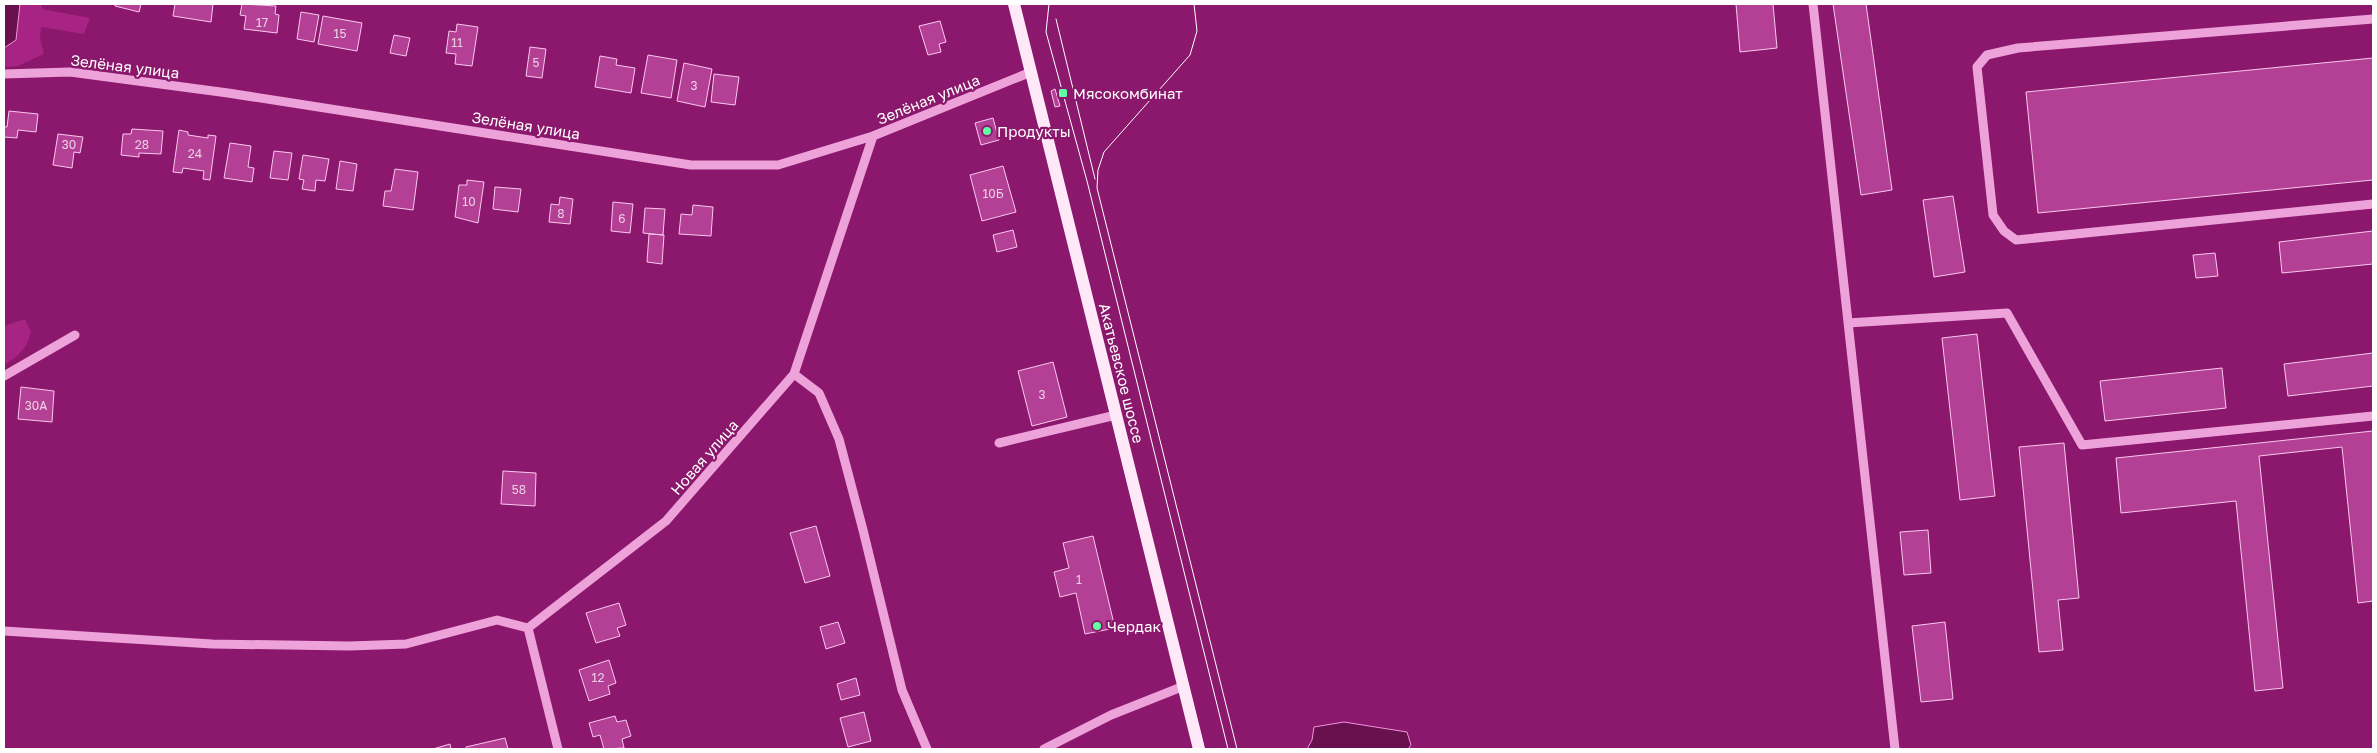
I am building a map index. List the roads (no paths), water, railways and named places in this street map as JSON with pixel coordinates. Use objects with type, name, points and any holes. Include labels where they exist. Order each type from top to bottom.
[{"type":"main road","name":"Акатьевское шоссе","points":[[1014,4],[1199,749]]},
{"type":"street","points":[[1813,4],[1895,749]]},
{"type":"street","points":[[2373,19],[2018,48],[1987,55],[1977,67],[1993,215],[2004,231],[2016,240],[2373,204]]},
{"type":"street","name":"Зелёная улица","points":[[4,74],[70,72],[188,88],[691,165],[778,165],[873,136],[1030,72]]},
{"type":"street","name":"Новая улица","points":[[528,628],[666,520],[794,374],[873,136]]},
{"type":"street","points":[[1848,323],[2007,313],[2082,445],[2373,416]]},
{"type":"street","points":[[4,376],[75,335]]},
{"type":"street","points":[[794,374],[819,393],[839,439],[902,690],[927,749]]},
{"type":"street","points":[[999,443],[1116,416]]},
{"type":"street","points":[[4,631],[212,644],[350,646],[406,644],[497,620],[528,628],[558,749]]},
{"type":"street","points":[[1044,749],[1111,714],[1184,686]]},
{"type":"tram line","points":[[1049,4],[1046,32],[1087,181],[1228,749]]},
{"type":"tram line","points":[[1194,4],[1197,31],[1190,55],[1104,152],[1098,170],[1097,188],[1237,749]]},
{"type":"tram line","points":[[1056,19],[1095,179]]},
{"type":"place","name":"Мясокомбинат","points":[[1063,93]]},
{"type":"place","name":"Продукты","points":[[987,131]]},
{"type":"place","name":"Чердак","points":[[1097,626]]}]
